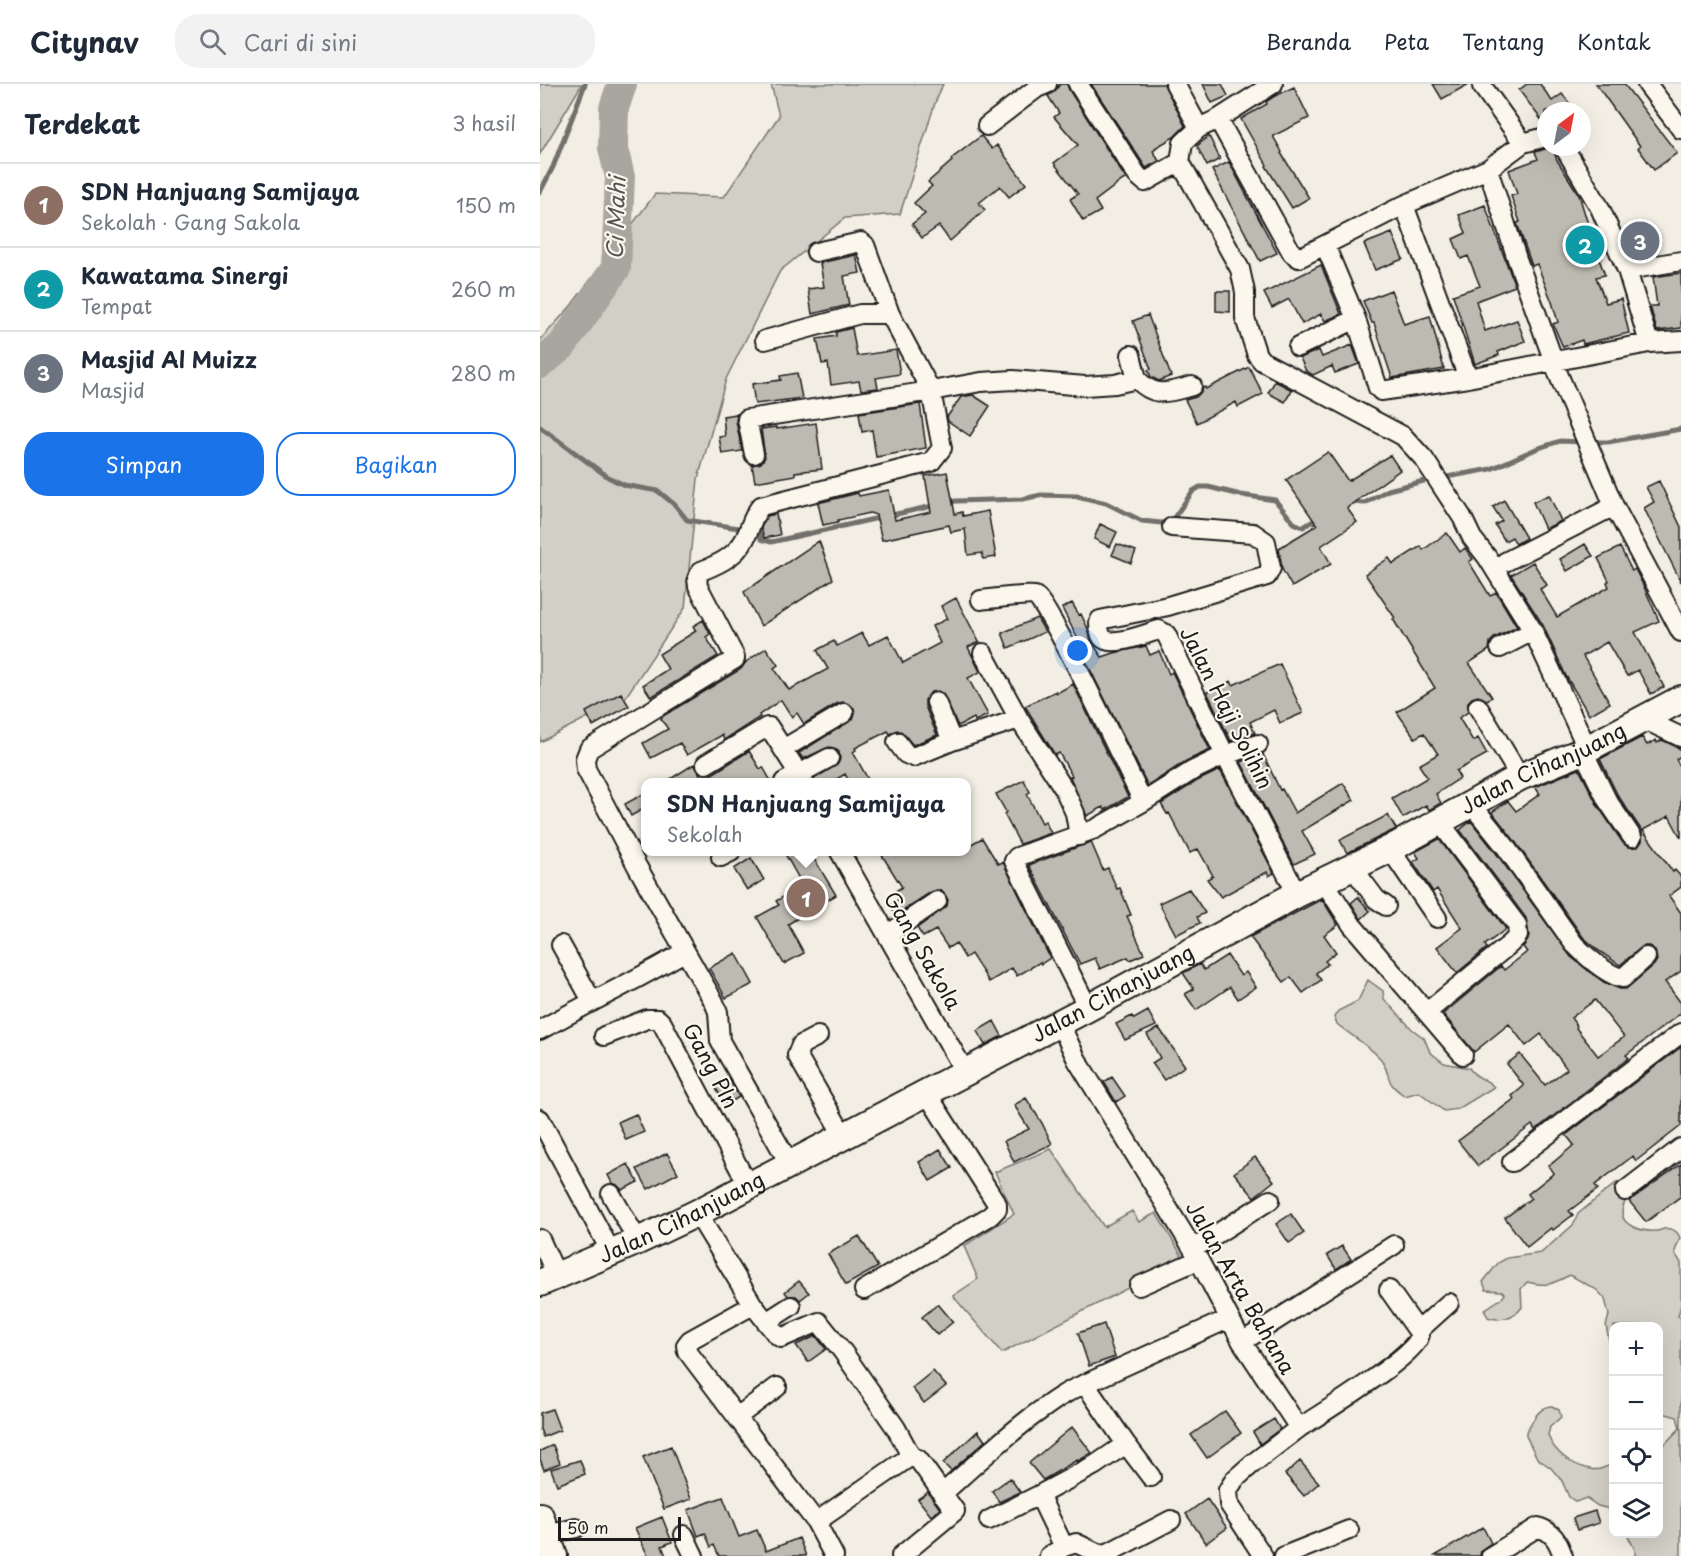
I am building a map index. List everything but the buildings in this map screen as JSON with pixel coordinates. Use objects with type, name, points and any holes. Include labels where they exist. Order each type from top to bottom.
[{"type":"main road","name":"Jalan Cihanjuang","points":[[548,1279],[697,1213],[1088,1008],[1323,880],[1390,849],[1520,777],[1585,750],[1641,718],[1681,699]]},
{"type":"street","points":[[987,126],[1037,88],[1047,84]]},
{"type":"street","points":[[1078,84],[1142,180],[1149,181],[1180,162]]},
{"type":"street","points":[[1175,84],[1199,128]]},
{"type":"street","points":[[1647,84],[1681,129]]},
{"type":"street","points":[[1267,86],[1218,119],[1199,128],[1184,143],[1180,162],[1234,257],[1242,276],[1245,292],[1245,318],[1257,355],[1262,361],[1403,436],[1424,459],[1533,631],[1607,800],[1632,837]]},
{"type":"street","points":[[1482,86],[1522,143]]},
{"type":"street","points":[[1218,119],[1292,254],[1299,258],[1404,205],[1488,169],[1522,143],[1537,139]]},
{"type":"street","points":[[1569,156],[1600,208],[1627,270],[1648,343]]},
{"type":"street","points":[[1488,169],[1552,361],[1614,506],[1681,632]]},
{"type":"street","points":[[1404,205],[1468,378]]},
{"type":"street","points":[[789,1163],[720,1041],[718,1012],[714,1002],[638,868],[586,769],[585,759],[590,749],[735,659],[698,586],[697,579],[701,571],[729,558],[740,548],[761,506],[931,462],[942,448],[931,392],[890,314],[864,243],[816,252]]},
{"type":"street","points":[[1325,245],[1356,319],[1378,388],[1382,391],[1468,378],[1648,343],[1681,341]]},
{"type":"street","points":[[1627,270],[1681,261]]},
{"type":"street","points":[[765,340],[860,314],[890,314]]},
{"type":"street","points":[[1298,347],[1356,319]]},
{"type":"street","points":[[1131,355],[1137,379],[1144,387],[1157,392],[1168,392],[1192,386]]},
{"type":"street","points":[[754,454],[747,419],[931,392],[981,382],[1013,380],[1085,386],[1115,384],[1137,379]]},
{"type":"street","points":[[1505,562],[1614,506]]},
{"type":"street","name":"Jalan Haji Solihin","points":[[1172,527],[1253,533],[1266,542],[1271,568],[1267,576],[1168,606],[1100,620],[1101,637],[1105,641],[1118,642],[1159,630],[1166,634],[1297,894]]},
{"type":"street","points":[[981,600],[1033,595],[1041,600],[1143,802]]},
{"type":"street","points":[[1500,648],[1533,631]]},
{"type":"street","points":[[982,653],[1019,719],[1064,789],[1074,813],[1078,836]]},
{"type":"street","points":[[936,702],[952,741]]},
{"type":"street","points":[[1478,707],[1520,777]]},
{"type":"street","points":[[786,753],[844,712]]},
{"type":"street","points":[[1641,718],[1681,737]]},
{"type":"street","points":[[897,742],[906,754],[913,757],[952,741],[1019,719]]},
{"type":"street","points":[[706,764],[767,727],[771,727],[786,753],[795,778]]},
{"type":"street","points":[[1088,1008],[1014,861],[1017,857],[1095,829],[1192,771],[1225,755],[1258,744]]},
{"type":"street","points":[[797,778],[829,758]]},
{"type":"street","points":[[1472,805],[1505,846],[1582,952],[1615,976],[1623,978],[1646,957]]},
{"type":"street","points":[[1427,1012],[1518,936],[1517,925],[1439,821]]},
{"type":"street","points":[[1390,849],[1437,918]]},
{"type":"street","name":"Gang Sakola","points":[[842,856],[965,1072]]},
{"type":"street","points":[[1352,867],[1376,899],[1386,906]]},
{"type":"street","points":[[1323,880],[1352,925],[1463,1055]]},
{"type":"street","points":[[887,935],[937,901]]},
{"type":"street","points":[[561,945],[592,1001]]},
{"type":"street","points":[[540,1030],[642,977],[684,952]]},
{"type":"street","name":"Gang Pln","points":[[604,1036],[647,1019],[658,1019],[662,1023],[748,1185]]},
{"type":"street","name":"Jalan Arta Bahana","points":[[1059,1022],[1077,1060],[1196,1255],[1228,1319],[1299,1428]]},
{"type":"street","points":[[1512,1162],[1681,1033]]},
{"type":"street","points":[[818,1036],[801,1045],[797,1055],[843,1135]]},
{"type":"street","points":[[864,1290],[990,1216],[997,1209],[997,1204],[926,1092]]},
{"type":"street","points":[[540,1119],[611,1252]]},
{"type":"street","points":[[1625,1191],[1681,1148]]},
{"type":"street","points":[[611,1194],[638,1241]]},
{"type":"street","points":[[1139,1286],[1196,1255],[1270,1200]]},
{"type":"street","points":[[697,1213],[753,1305],[776,1334],[784,1338],[819,1322],[896,1428],[911,1456],[918,1459],[955,1511],[901,1556]]},
{"type":"street","points":[[540,1239],[548,1279]]},
{"type":"street","points":[[1242,1342],[1394,1245]]},
{"type":"street","points":[[1263,1556],[1229,1504],[1228,1490],[1235,1479],[1252,1464],[1299,1428],[1335,1406],[1396,1362],[1418,1342],[1420,1336],[1418,1331],[1389,1290]]},
{"type":"street","points":[[1418,1331],[1449,1303]]},
{"type":"street","points":[[753,1305],[690,1340],[686,1345],[687,1351],[816,1522],[834,1556]]},
{"type":"street","points":[[766,1322],[791,1306]]},
{"type":"street","points":[[942,1494],[1000,1442],[1060,1395],[1228,1319]]},
{"type":"street","points":[[1085,1384],[1151,1478]]},
{"type":"street","points":[[737,1417],[777,1387]]},
{"type":"street","points":[[989,1520],[1095,1465],[1126,1444]]},
{"type":"street","points":[[816,1522],[911,1456]]},
{"type":"street","points":[[1040,1495],[1056,1552],[1076,1543],[1099,1554],[1108,1553],[1171,1520]]},
{"type":"street","points":[[1491,1556],[1538,1527],[1549,1532],[1558,1541],[1563,1556]]},
{"type":"street","points":[[547,1536],[576,1528]]},
{"type":"street","points":[[1284,1556],[1349,1530]]},
{"type":"street","points":[[684,1535],[694,1556]]},
{"type":"shaded area","points":[[540,84],[582,84],[540,154]]},
{"type":"shaded area","points":[[771,84],[943,84],[900,214],[845,218],[780,271],[726,379],[698,479],[685,608],[625,698],[540,742],[540,340],[570,307],[655,194],[724,197],[779,116]]},
{"type":"shaded area","points":[[1368,980],[1383,991],[1384,999],[1412,1029],[1424,1038],[1430,1052],[1444,1063],[1469,1068],[1475,1075],[1494,1087],[1458,1109],[1444,1111],[1419,1092],[1405,1096],[1398,1091],[1391,1083],[1379,1057],[1337,1024],[1334,1017],[1338,1011],[1358,1001]]},
{"type":"shaded area","points":[[1051,1149],[1104,1227],[1132,1211],[1139,1222],[1156,1213],[1184,1259],[1002,1353],[953,1296],[978,1279],[964,1246],[1014,1214],[995,1172]]},
{"type":"shaded area","points":[[1616,1183],[1627,1183],[1630,1194],[1622,1214],[1627,1223],[1645,1230],[1672,1229],[1680,1238],[1675,1251],[1681,1263],[1681,1305],[1678,1316],[1681,1318],[1681,1556],[1635,1556],[1635,1550],[1629,1538],[1663,1538],[1663,1446],[1680,1428],[1677,1417],[1663,1413],[1663,1322],[1609,1322],[1609,1340],[1606,1326],[1609,1315],[1605,1299],[1597,1290],[1570,1275],[1550,1284],[1527,1282],[1521,1289],[1522,1307],[1511,1316],[1502,1319],[1492,1318],[1488,1317],[1484,1310],[1505,1294],[1502,1291],[1486,1290],[1483,1282],[1498,1263],[1507,1258],[1541,1253],[1573,1225],[1578,1214]]},
{"type":"shaded area","points":[[1552,1406],[1559,1410],[1561,1417],[1550,1427],[1548,1435],[1559,1452],[1571,1461],[1590,1469],[1609,1465],[1609,1510],[1586,1498],[1576,1502],[1569,1497],[1562,1481],[1551,1468],[1537,1458],[1526,1432],[1539,1412]]},
{"type":"waterway","points":[[540,192],[553,167],[585,84]]},
{"type":"waterway","name":"Ci Mahi","points":[[540,364],[562,346],[616,268],[620,177],[613,148],[614,108],[622,84]]},
{"type":"waterway","points":[[540,427],[608,477],[624,485],[658,491],[675,505],[687,520],[758,531],[761,539],[771,542],[937,505]]},
{"type":"waterway","points":[[1591,442],[1608,442],[1681,429]]},
{"type":"waterway","points":[[1441,478],[1491,469],[1560,441],[1582,442]]},
{"type":"waterway","points":[[1351,502],[1365,503],[1388,490],[1432,479]]},
{"type":"waterway","points":[[946,503],[1023,499],[1041,495],[1077,496],[1106,503],[1142,521],[1161,523],[1173,519],[1193,491],[1200,487],[1208,487],[1275,500],[1294,523],[1303,527],[1319,518]]},
{"type":"place","name":"Masjid Al Muizz","points":[[1640,241]]},
{"type":"place","name":"Kawatama Sinergi","points":[[1585,245]]},
{"type":"place","name":"SDN Hanjuang Samijaya","points":[[806,898]]}]
